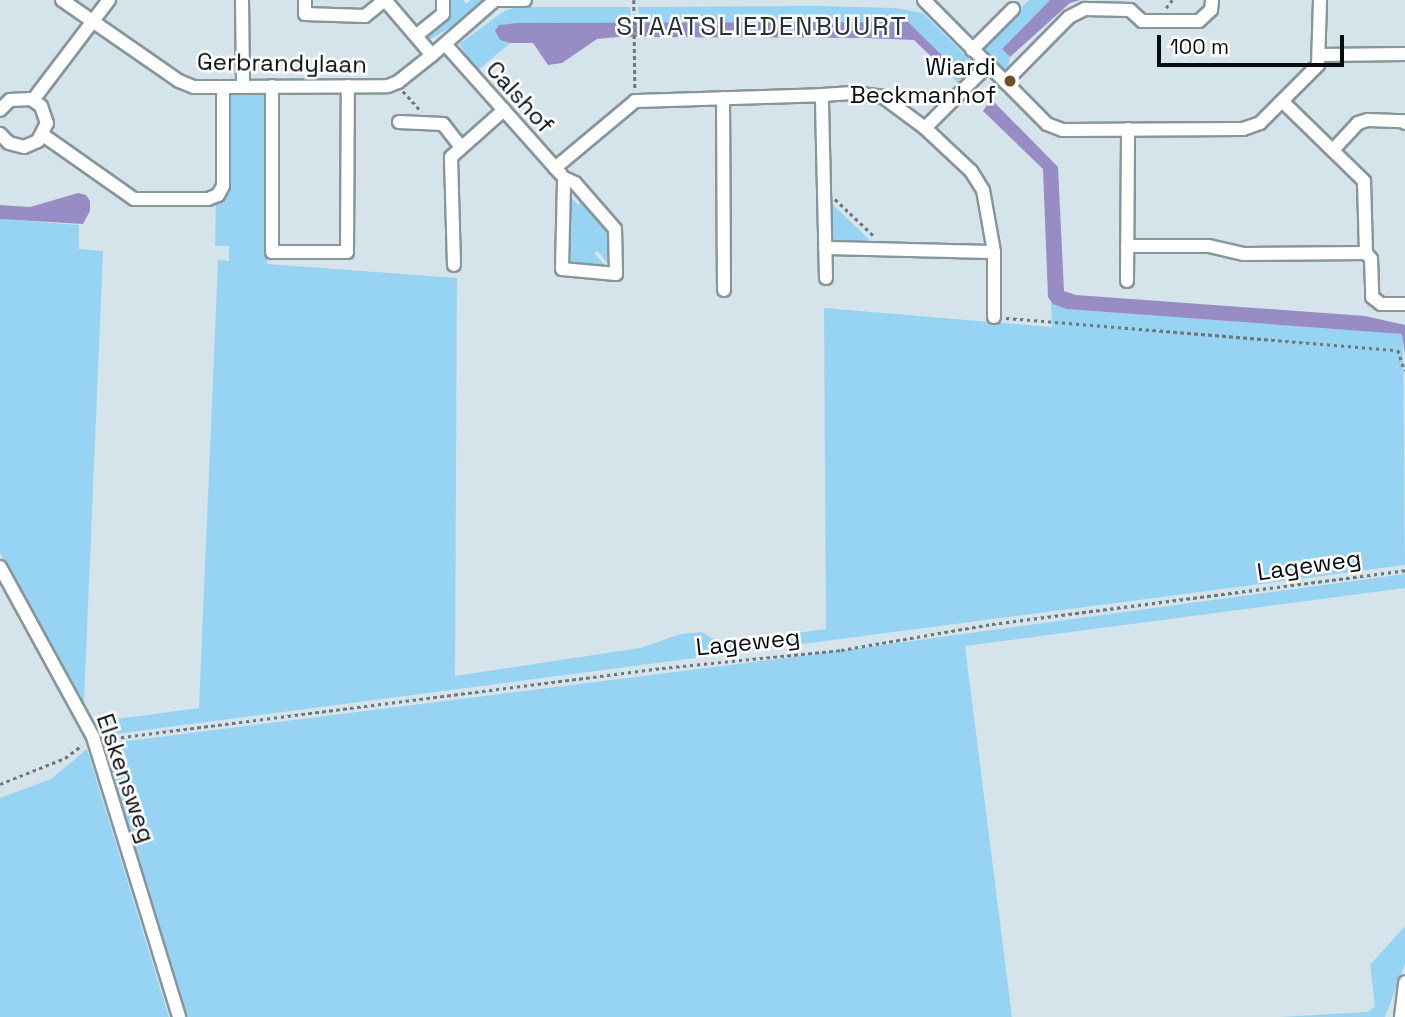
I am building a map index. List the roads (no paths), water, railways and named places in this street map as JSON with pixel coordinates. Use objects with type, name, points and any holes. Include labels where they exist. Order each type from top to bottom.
[{"type":"street","name":"Gerbrandylaan","points":[[62,0],[179,81],[194,87],[396,83],[495,0]]},
{"type":"street","points":[[33,100],[108,0]]},
{"type":"street","points":[[242,0],[243,87]]},
{"type":"street","points":[[305,0],[305,14],[365,16],[385,0],[432,55]]},
{"type":"street","points":[[416,35],[443,14],[443,0]]},
{"type":"street","points":[[495,0],[525,0]]},
{"type":"street","points":[[923,0],[1047,124],[1063,130],[1242,129],[1260,123],[1318,65],[1320,0]]},
{"type":"street","points":[[1004,82],[1069,17],[1085,9],[1130,10],[1142,21],[1199,21],[1212,9],[1212,0]]},
{"type":"street","points":[[972,50],[1013,9]]},
{"type":"street","name":"Calshof","points":[[445,44],[559,173],[575,183],[615,229],[616,274],[562,269],[559,173]]},
{"type":"street","points":[[1320,55],[1405,54]]},
{"type":"street","points":[[925,128],[987,66]]},
{"type":"street","points":[[272,86],[272,252],[347,252],[348,86]]},
{"type":"street","points":[[43,135],[134,199],[208,199],[218,195],[223,186],[223,87]]},
{"type":"street","points":[[559,173],[611,118],[635,101],[852,93],[883,97],[925,128],[971,171],[983,190],[994,252],[994,317]]},
{"type":"street","points":[[822,95],[826,278]]},
{"type":"street","points":[[0,109],[17,97],[33,100],[41,106],[46,117],[43,135],[24,147],[9,143],[0,134]]},
{"type":"street","points":[[723,98],[724,290]]},
{"type":"street","points":[[1282,101],[1363,181],[1366,253],[1371,259],[1372,297],[1381,304],[1405,304]]},
{"type":"street","points":[[454,265],[451,158],[460,146],[503,110]]},
{"type":"street","points":[[1332,150],[1359,123],[1380,120],[1405,123]]},
{"type":"street","points":[[399,121],[431,121],[443,124],[460,146]]},
{"type":"street","points":[[1127,281],[1128,129]]},
{"type":"street","points":[[1127,246],[1209,246],[1244,254],[1366,253]]},
{"type":"street","points":[[825,248],[994,252]]},
{"type":"street","name":"Elskensweg","points":[[0,567],[93,737],[179,1017]]},
{"type":"street","points":[[1401,1017],[1405,982]]},
{"type":"place","name":"Wiardi Beckmanhof","points":[[1010,81]]},
{"type":"district","name":"STAATSLIEDENBUURT","points":[[762,27]]}]
